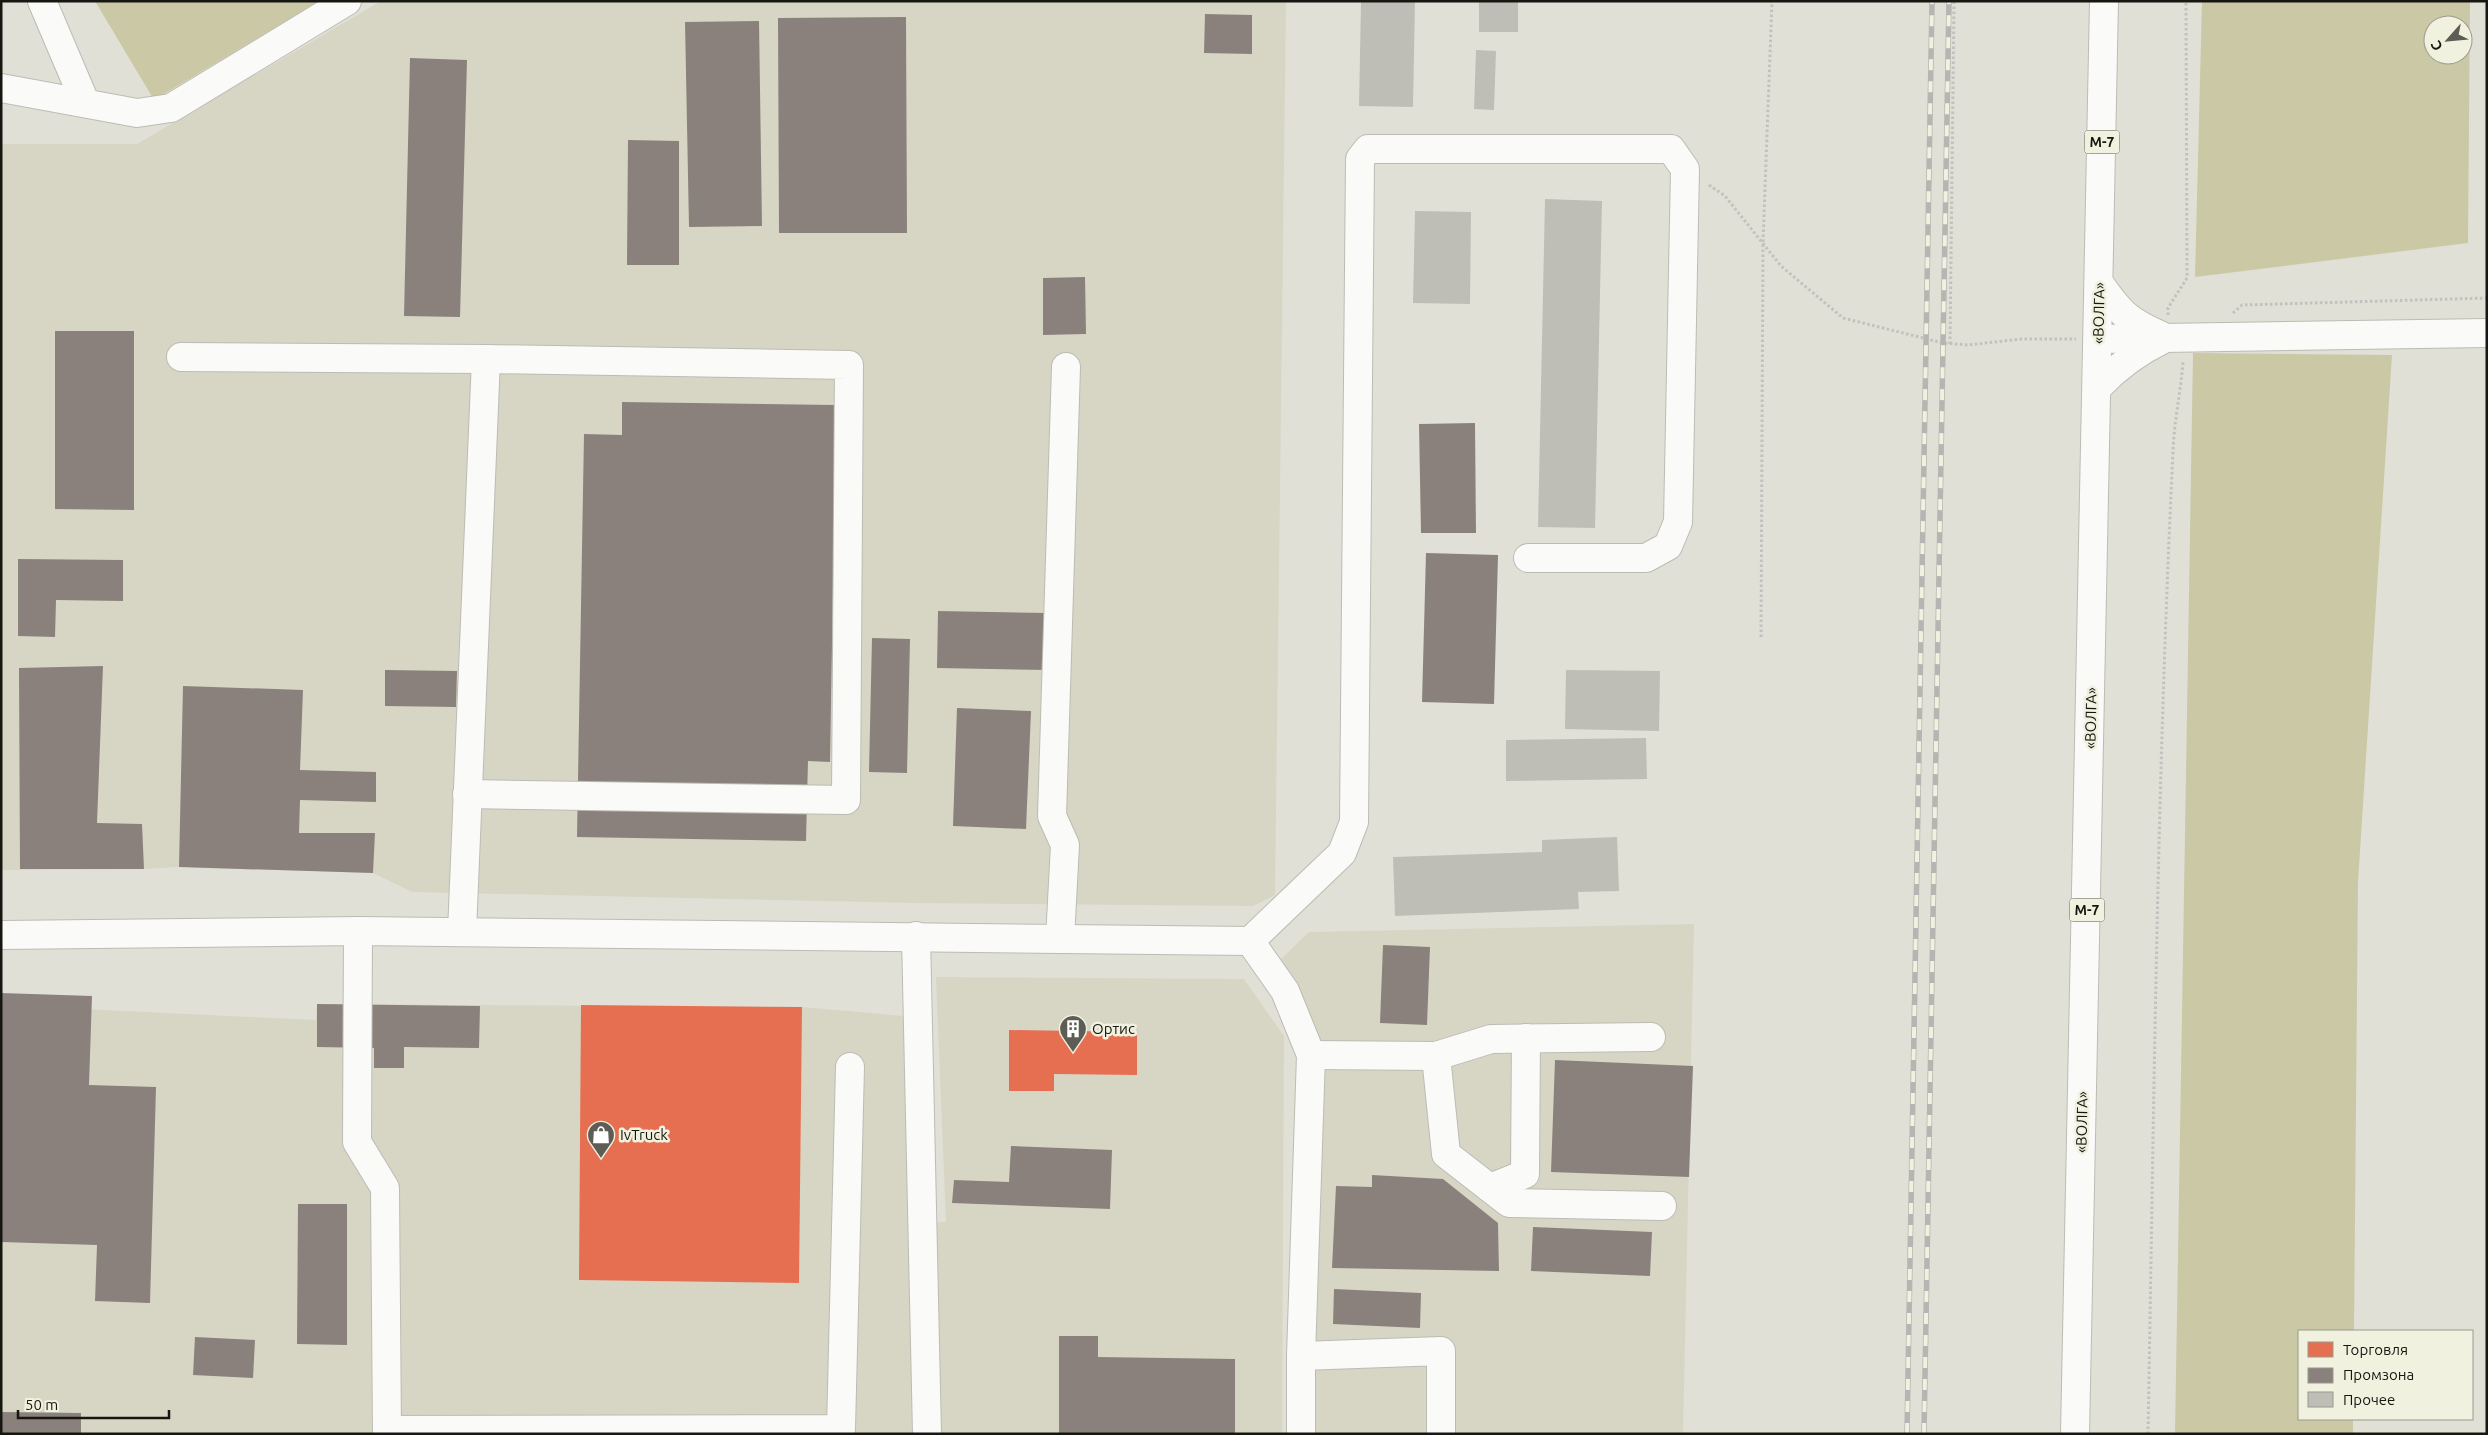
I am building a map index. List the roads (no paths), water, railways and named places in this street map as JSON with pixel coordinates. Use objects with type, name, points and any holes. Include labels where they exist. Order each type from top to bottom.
[{"type":"main road","points":[[42,1],[84,102]]},
{"type":"main road","points":[[1,88],[137,113],[171,108],[347,1]]},
{"type":"main road","name":"«ВОЛГА»","points":[[2075,1434],[2099,338],[2104,1]]},
{"type":"main road","points":[[1,935],[358,931],[1250,941],[1342,853],[1354,822],[1360,159],[1368,149],[1671,149],[1686,169],[1678,522],[1668,546],[1646,558],[1528,558]]},
{"type":"main road","points":[[2100,284],[2118,310],[2134,324],[2185,337]]},
{"type":"main road","points":[[2099,338],[2487,333]]},
{"type":"main road","points":[[2098,386],[2117,366],[2137,352],[2185,337]]},
{"type":"main road","points":[[181,356],[849,365],[846,800],[467,794]]},
{"type":"main road","points":[[462,932],[486,359]]},
{"type":"main road","points":[[1060,939],[1065,845],[1052,816],[1066,367]]},
{"type":"main road","points":[[358,931],[357,1142],[385,1188],[387,1432],[840,1429],[850,1067]]},
{"type":"main road","points":[[916,936],[927,1434]]},
{"type":"main road","points":[[1250,941],[1285,991],[1310,1055],[1301,1356],[1301,1434]]},
{"type":"main road","points":[[1490,1188],[1525,1174],[1526,1038]]},
{"type":"main road","points":[[1310,1055],[1436,1056],[1491,1039],[1651,1038]]},
{"type":"main road","points":[[1436,1056],[1446,1154],[1509,1203],[1662,1206]]},
{"type":"main road","points":[[1301,1356],[1441,1351],[1441,1434]]},
{"type":"railway","points":[[1907,1434],[1932,1]]},
{"type":"railway","points":[[1924,1434],[1949,1]]},
{"type":"place","name":"Ортис","points":[[1073,1053]]},
{"type":"place","name":"IvTruck","points":[[601,1159]]}]
